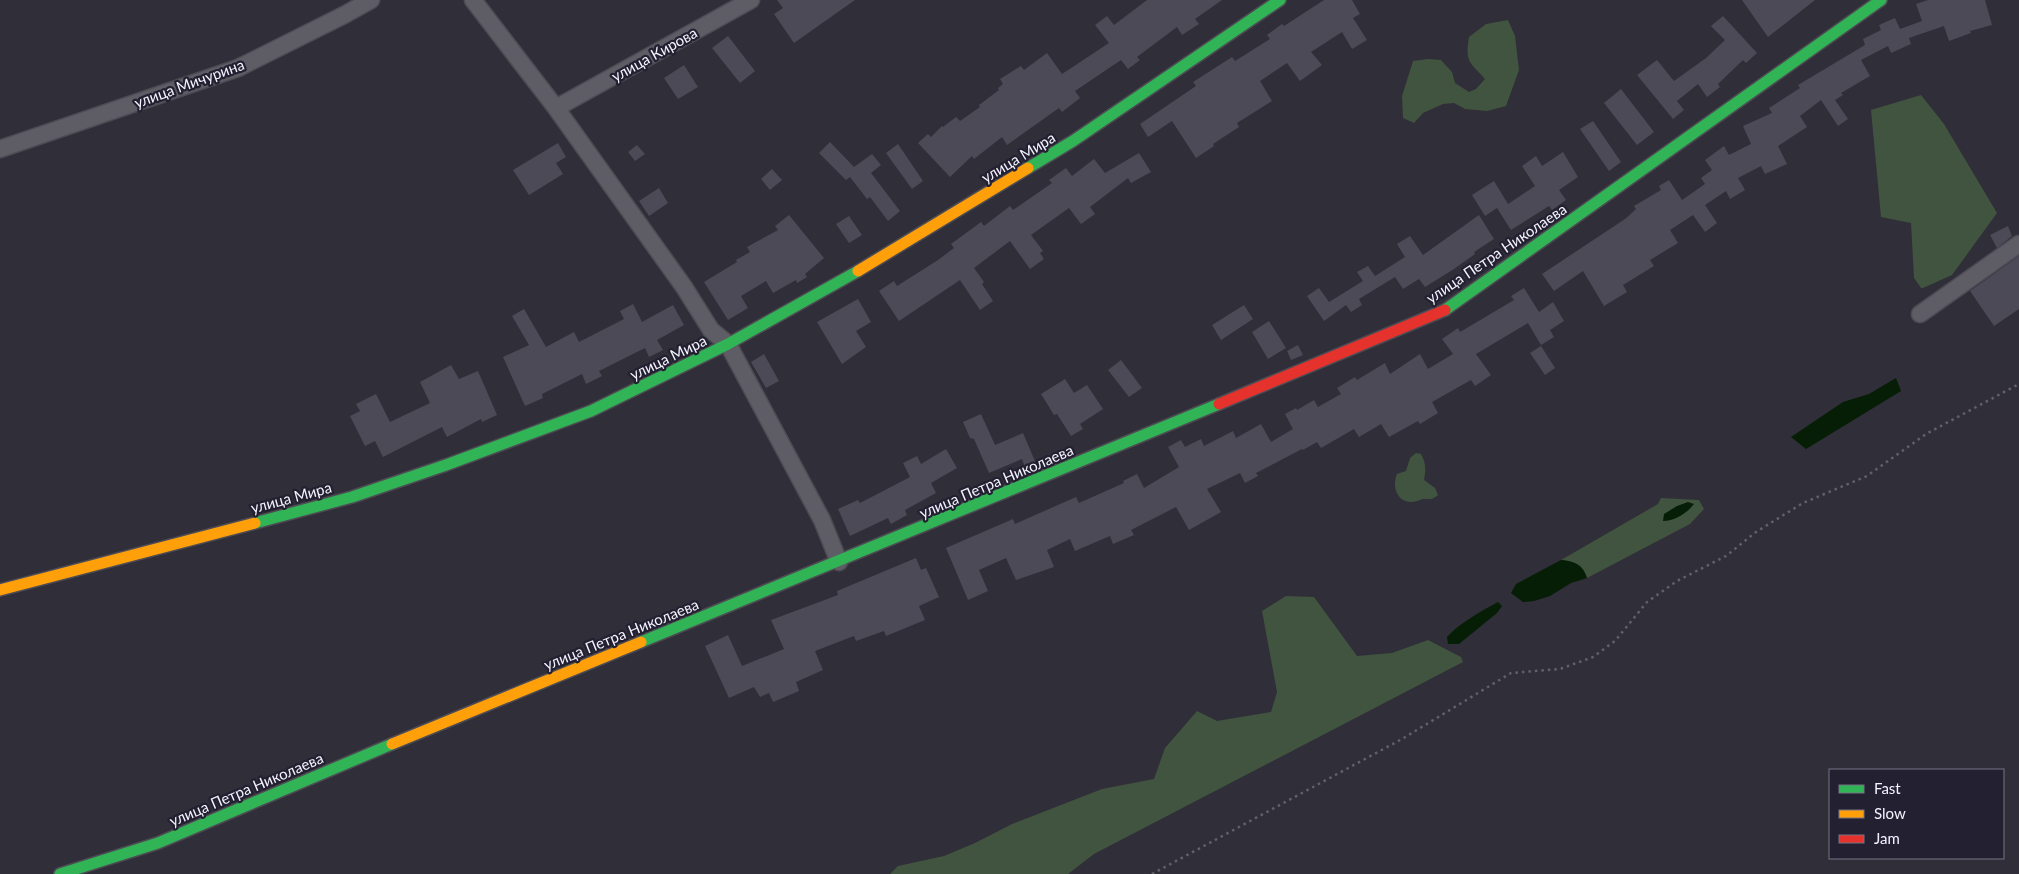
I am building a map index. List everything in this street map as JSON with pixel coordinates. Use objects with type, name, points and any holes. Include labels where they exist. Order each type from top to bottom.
[{"type":"street","name":"улица Мичурина","points":[[0,148],[238,68],[371,0]]},
{"type":"street","points":[[473,0],[556,108],[684,287],[711,330],[728,344],[822,520],[839,562]]},
{"type":"street","name":"улица Кирова","points":[[556,108],[751,0]]},
{"type":"street","name":"улица Мира","points":[[0,590],[352,497],[427,472],[591,411],[728,344],[888,254],[1073,141],[1280,0]]},
{"type":"street","name":"улица Петра Николаева","points":[[60,874],[158,843],[360,757],[839,562],[1444,311],[1882,0]]},
{"type":"street","points":[[1920,314],[2019,244]]},
{"type":"path","points":[[1152,874],[1402,739],[1511,672],[1560,669],[1593,657],[1615,642],[1647,602],[1677,581],[1726,556],[1756,532],[1803,503],[1867,476],[1926,434],[2019,384]]},
{"type":"shaded area","points":[[1508,20],[1515,36],[1519,70],[1506,106],[1487,111],[1465,109],[1454,103],[1443,104],[1423,113],[1414,123],[1403,118],[1402,96],[1413,61],[1441,60],[1452,72],[1455,83],[1469,92],[1476,89],[1485,79],[1468,57],[1469,37],[1486,24]]},
{"type":"shaded area","points":[[1921,95],[1944,124],[1997,213],[1952,275],[1923,288],[1914,278],[1911,223],[1881,217],[1871,110]]},
{"type":"shaded area","points":[[1896,378],[1901,391],[1806,449],[1791,437],[1843,402],[1869,394]]},
{"type":"shaded area","points":[[1416,453],[1421,454],[1424,460],[1424,480],[1435,488],[1438,495],[1431,499],[1412,502],[1406,501],[1399,496],[1396,492],[1395,483],[1397,474],[1406,471],[1410,458]]},
{"type":"shaded area","points":[[1661,498],[1699,500],[1704,509],[1690,524],[1587,578],[1581,567],[1561,560],[1658,504]]},
{"type":"shaded area","points":[[1688,502],[1694,504],[1688,510],[1672,520],[1663,521],[1664,514]]},
{"type":"shaded area","points":[[1561,560],[1578,564],[1587,578],[1571,583],[1550,596],[1534,601],[1523,602],[1511,593],[1516,584]]},
{"type":"shaded area","points":[[1286,596],[1314,597],[1357,656],[1392,653],[1428,640],[1461,657],[1463,662],[1094,854],[1068,874],[890,874],[898,866],[944,856],[1012,824],[1102,789],[1154,779],[1165,748],[1197,711],[1217,721],[1271,712],[1277,692],[1262,611]]},
{"type":"shaded area","points":[[1498,602],[1502,606],[1497,613],[1459,644],[1448,644],[1447,637],[1458,627]]},
{"type":"building","points":[[777,0],[855,0],[794,43],[774,14],[783,8]]},
{"type":"building","points":[[1147,0],[1222,0],[1195,19],[1199,24],[1182,35],[1177,27],[1137,57],[1140,60],[1128,69],[1121,60],[1075,91],[1080,98],[1062,112],[1059,108],[1007,145],[1002,137],[974,159],[972,156],[950,177],[918,143],[928,134],[931,137],[942,126],[956,117],[960,121],[999,90],[998,88],[1003,84],[1000,79],[1021,66],[1024,70],[1047,53],[1062,74],[1109,43],[1095,25],[1107,16],[1114,25]]},
{"type":"building","points":[[1324,0],[1352,0],[1360,14],[1353,18],[1367,40],[1352,49],[1342,32],[1311,52],[1322,65],[1300,81],[1287,63],[1260,81],[1272,101],[1237,123],[1239,127],[1196,158],[1172,121],[1148,137],[1140,124],[1196,86],[1193,82],[1232,57],[1235,61],[1270,39],[1267,35],[1282,24],[1284,26]]},
{"type":"building","points":[[1742,0],[1815,0],[1768,37]]},
{"type":"building","points":[[1928,0],[1985,0],[1992,25],[1970,31],[1971,33],[1949,41],[1944,26],[1909,38],[1911,44],[1891,53],[1888,46],[1861,60],[1870,76],[1841,93],[1843,95],[1835,100],[1848,119],[1838,126],[1821,100],[1800,116],[1807,127],[1778,146],[1787,164],[1765,174],[1761,166],[1738,178],[1745,190],[1730,199],[1726,191],[1705,205],[1717,223],[1705,232],[1693,215],[1670,230],[1678,243],[1650,260],[1654,266],[1623,285],[1627,292],[1604,306],[1583,271],[1554,291],[1542,274],[1625,219],[1636,209],[1634,206],[1661,190],[1659,186],[1669,180],[1682,200],[1705,184],[1701,178],[1712,170],[1705,160],[1724,146],[1729,155],[1751,144],[1743,126],[1772,113],[1769,108],[1800,88],[1798,85],[1865,45],[1863,39],[1881,30],[1879,25],[1895,18],[1900,29],[1922,21],[1916,4]]},
{"type":"building","points":[[1723,16],[1757,53],[1746,63],[1743,60],[1718,84],[1720,87],[1707,97],[1698,84],[1677,101],[1684,110],[1673,119],[1637,75],[1657,60],[1674,81],[1706,58],[1725,40],[1711,26]]},
{"type":"building","points":[[728,36],[755,71],[740,83],[712,48]]},
{"type":"building","points":[[684,65],[698,87],[678,99],[664,78]]},
{"type":"building","points":[[1621,89],[1654,132],[1637,145],[1604,103]]},
{"type":"building","points":[[1593,121],[1621,162],[1609,171],[1580,129]]},
{"type":"building","points":[[830,142],[854,167],[872,154],[881,165],[871,173],[900,211],[888,221],[870,197],[867,199],[850,177],[846,180],[819,153]]},
{"type":"building","points":[[558,143],[566,157],[556,163],[563,174],[529,195],[513,170]]},
{"type":"building","points":[[898,144],[923,181],[912,189],[886,153]]},
{"type":"building","points":[[637,145],[645,154],[635,161],[628,152]]},
{"type":"building","points":[[1563,152],[1578,177],[1559,190],[1566,200],[1552,210],[1549,206],[1511,230],[1497,208],[1485,216],[1472,195],[1494,181],[1508,204],[1535,186],[1522,166],[1536,156],[1542,166]]},
{"type":"building","points":[[1139,153],[1151,172],[1131,183],[1128,178],[1090,207],[1095,214],[1081,224],[1069,208],[1031,235],[1043,251],[1040,253],[1044,259],[1030,269],[1010,241],[974,268],[984,282],[982,284],[993,301],[980,310],[960,280],[899,321],[879,291],[894,281],[897,286],[938,260],[954,248],[951,244],[981,222],[984,226],[1010,206],[1013,210],[1052,183],[1049,180],[1066,168],[1072,176],[1094,159],[1105,173]]},
{"type":"building","points":[[772,169],[782,180],[770,190],[761,179]]},
{"type":"building","points":[[659,188],[668,203],[649,216],[639,201]]},
{"type":"building","points":[[789,215],[824,258],[805,274],[807,277],[797,283],[796,280],[773,293],[766,281],[741,296],[748,308],[728,320],[704,282],[750,252],[747,247],[778,230],[775,226]]},
{"type":"building","points":[[1479,215],[1494,239],[1474,252],[1475,254],[1454,269],[1425,287],[1419,279],[1403,289],[1395,277],[1359,299],[1362,305],[1351,312],[1346,305],[1324,321],[1307,296],[1319,288],[1329,302],[1363,281],[1357,272],[1368,266],[1375,276],[1405,257],[1397,244],[1410,236],[1423,255]]},
{"type":"building","points":[[849,216],[862,235],[849,243],[836,224]]},
{"type":"building","points":[[2008,226],[2012,236],[1997,248],[1990,235]]},
{"type":"building","points":[[2019,256],[2019,309],[1994,326],[1970,291]]},
{"type":"building","points":[[1524,288],[1539,312],[1553,302],[1564,321],[1550,330],[1554,337],[1541,345],[1528,323],[1476,354],[1491,375],[1475,386],[1471,380],[1432,402],[1438,413],[1420,424],[1418,421],[1389,437],[1381,424],[1359,437],[1354,429],[1321,448],[1317,442],[1302,449],[1256,473],[1258,476],[1245,483],[1240,473],[1207,489],[1221,512],[1189,530],[1176,507],[1131,530],[1134,535],[1113,544],[1110,536],[1075,551],[1070,539],[1047,550],[1054,567],[1016,580],[1006,558],[979,570],[988,591],[968,600],[946,548],[1013,519],[1015,524],[1076,497],[1079,503],[1124,483],[1123,481],[1137,474],[1144,488],[1179,467],[1168,447],[1181,440],[1185,447],[1201,439],[1204,446],[1233,431],[1236,438],[1261,424],[1271,442],[1293,429],[1285,414],[1296,408],[1297,410],[1314,400],[1318,407],[1341,394],[1337,388],[1355,377],[1357,380],[1385,363],[1390,374],[1420,354],[1428,369],[1453,354],[1442,339],[1458,328],[1460,332],[1514,300],[1511,296]]},
{"type":"building","points":[[858,299],[871,322],[856,331],[866,347],[842,364],[817,322]]},
{"type":"building","points":[[633,304],[642,322],[673,305],[684,325],[657,340],[663,350],[649,357],[645,348],[599,371],[602,376],[586,384],[582,374],[542,394],[543,398],[525,406],[503,357],[529,345],[512,316],[524,309],[546,347],[574,332],[579,342],[624,319],[620,311]]},
{"type":"building","points":[[1244,305],[1253,319],[1221,340],[1212,325]]},
{"type":"building","points":[[1269,321],[1286,348],[1268,359],[1252,332]]},
{"type":"building","points":[[1298,345],[1303,355],[1291,360],[1287,351]]},
{"type":"building","points":[[1541,346],[1555,368],[1545,375],[1530,353]]},
{"type":"building","points":[[764,354],[779,381],[766,388],[751,362]]},
{"type":"building","points":[[1121,360],[1142,388],[1129,397],[1108,370]]},
{"type":"building","points":[[451,365],[459,379],[478,371],[497,415],[482,422],[481,419],[447,437],[442,427],[383,457],[375,441],[365,446],[350,416],[360,411],[356,404],[376,394],[390,422],[430,403],[420,382]]},
{"type":"building","points":[[1065,379],[1074,393],[1087,385],[1103,409],[1080,424],[1083,429],[1071,436],[1057,414],[1054,415],[1041,394]]},
{"type":"building","points":[[981,414],[995,445],[1023,433],[1037,466],[1026,470],[1022,459],[989,473],[974,439],[970,438],[963,422]]},
{"type":"building","points":[[946,449],[957,468],[931,483],[936,493],[905,510],[907,515],[891,524],[888,518],[850,536],[838,509],[858,500],[860,503],[910,477],[903,463],[917,456],[921,464]]},
{"type":"building","points":[[916,558],[921,570],[926,568],[939,597],[919,606],[925,620],[886,636],[884,631],[856,641],[854,636],[815,651],[823,670],[796,682],[799,691],[773,702],[769,693],[760,697],[754,687],[729,698],[705,646],[728,635],[742,666],[784,649],[771,620],[838,595],[837,591]]},
{"type":"traffic: fast","points":[[1028,168],[1073,141],[1280,0]]},
{"type":"traffic: fast","points":[[1445,310],[1881,0]]},
{"type":"traffic: fast","points":[[255,523],[352,497],[446,465],[591,411],[728,344],[858,271]]},
{"type":"traffic: fast","points":[[641,642],[1219,404]]},
{"type":"traffic: fast","points":[[60,874],[158,843],[392,744]]},
{"type":"traffic: slow","points":[[858,271],[1028,168]]},
{"type":"traffic: slow","points":[[0,590],[255,523]]},
{"type":"traffic: slow","points":[[392,744],[641,642]]},
{"type":"traffic: jam","points":[[1219,404],[1445,310]]}]
